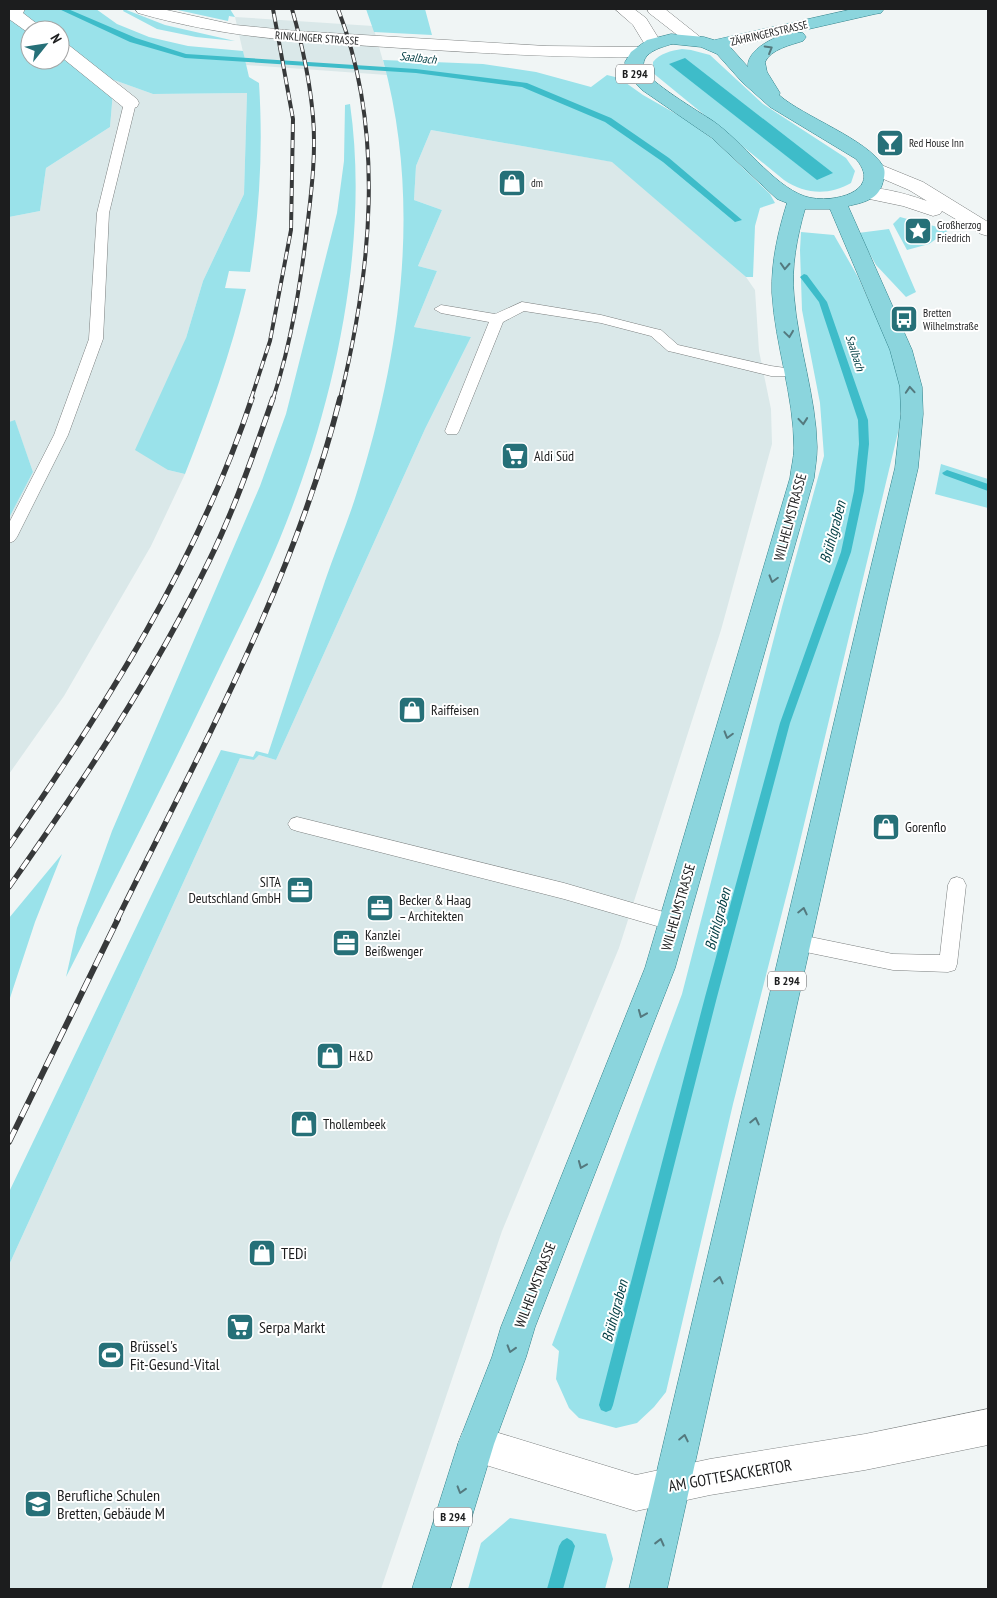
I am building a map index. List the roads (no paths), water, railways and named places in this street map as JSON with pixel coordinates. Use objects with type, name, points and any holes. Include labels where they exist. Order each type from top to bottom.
[{"type":"main road","name":"ZÄHRINGERSTRASSE","points":[[714,45],[875,9]]},
{"type":"main road","name":"ZÄHRINGERSTRASSE","points":[[777,104],[757,70],[756,61],[759,56],[771,47],[814,30],[824,21]]},
{"type":"main road","points":[[647,48],[671,39],[695,40],[714,45],[723,50],[757,87],[777,104],[863,155],[874,168],[874,182],[867,193]]},
{"type":"main road","name":"B 294","points":[[647,48],[634,62],[622,71],[648,86],[719,134],[775,187],[796,201],[815,204],[837,203],[859,198],[867,193]]},
{"type":"main road","name":"WILHELMSTRASSE","points":[[431,1589],[476,1444],[509,1357],[518,1327],[660,968],[802,478],[805,437],[783,294],[786,238],[796,201]]},
{"type":"main road","name":"B 294","points":[[648,1589],[674,1486],[880,578],[906,478],[912,439],[910,385],[903,359],[837,203]]},
{"type":"street","name":"RINKLINGER STRASSE","points":[[144,9],[174,19],[250,33],[494,50],[550,52],[647,48]]},
{"type":"street","points":[[623,9],[640,22],[647,48]]},
{"type":"street","points":[[655,9],[695,40]]},
{"type":"street","points":[[11,11],[23,20]]},
{"type":"street","name":"RINKLINGER STRASSE","points":[[494,50],[622,71]]},
{"type":"street","points":[[70,55],[130,103]]},
{"type":"street","points":[[874,168],[916,186],[988,231]]},
{"type":"street","points":[[867,193],[908,201],[988,231]]},
{"type":"street","name":"AM GOTTESACKERTOR","points":[[476,1444],[636,1493],[710,1477],[864,1452],[988,1427]]},
{"type":"lane","points":[[9,536],[60,435],[96,339],[103,213],[130,103]]},
{"type":"lane","points":[[441,309],[497,319],[522,306],[601,319],[656,333],[674,348],[771,371],[795,373]]},
{"type":"lane","points":[[452,431],[497,319]]},
{"type":"lane","points":[[297,824],[564,891],[674,923]]},
{"type":"lane","points":[[796,942],[893,962],[948,964],[957,885]]},
{"type":"waterway","name":"Saalbach","points":[[63,9],[133,40],[185,56],[416,71],[524,85],[608,120],[666,160],[738,220]]},
{"type":"waterway","name":"Brühlgraben","points":[[606,1405],[711,997],[785,723],[846,552],[859,491],[864,444],[863,420],[823,302],[804,277]]},
{"type":"waterway","name":"Saalbach","points":[[947,473],[988,488]]},
{"type":"waterway","name":"Brühlgraben","points":[[555,1589],[567,1546]]},
{"type":"railway","points":[[251,399],[270,341],[291,230],[293,119],[273,9]]},
{"type":"railway","points":[[273,399],[286,355],[299,288],[314,156],[314,130],[310,90],[292,9]]},
{"type":"railway","points":[[338,9],[353,56],[363,105],[368,154],[369,203],[366,253],[360,302],[340,399]]},
{"type":"railway","points":[[9,846],[80,740],[147,631],[205,517],[230,458],[252,398]]},
{"type":"railway","points":[[9,887],[64,808],[116,728],[165,646],[209,561],[236,501],[273,398]]},
{"type":"railway","points":[[117,920],[212,729],[271,599],[298,532],[321,466],[340,398]]},
{"type":"railway","points":[[9,1142],[118,919]]},
{"type":"place","name":"Red House Inn","points":[[890,143]]},
{"type":"place","name":"dm","points":[[512,183]]},
{"type":"place","name":"Großherzog Friedrich","points":[[918,231]]},
{"type":"place","name":"Bretten Wilhelmstraße","points":[[904,319]]},
{"type":"place","name":"Aldi Süd","points":[[515,456]]},
{"type":"place","name":"Raiffeisen","points":[[412,710]]},
{"type":"place","name":"Gorenflo","points":[[886,827]]},
{"type":"place","name":"SITA Deutschland GmbH","points":[[300,890]]},
{"type":"place","name":"Becker & Haag – Architekten","points":[[380,908]]},
{"type":"place","name":"Kanzlei Beißwenger","points":[[346,943]]},
{"type":"place","name":"H&D","points":[[330,1056]]},
{"type":"place","name":"Thollembeek","points":[[304,1124]]},
{"type":"place","name":"TEDi","points":[[262,1253]]},
{"type":"place","name":"Serpa Markt","points":[[240,1327]]},
{"type":"place","name":"Brüssel's Fit-Gesund-Vital","points":[[111,1355]]},
{"type":"place","name":"Berufliche Schulen Bretten, Gebäude M","points":[[38,1504]]}]
